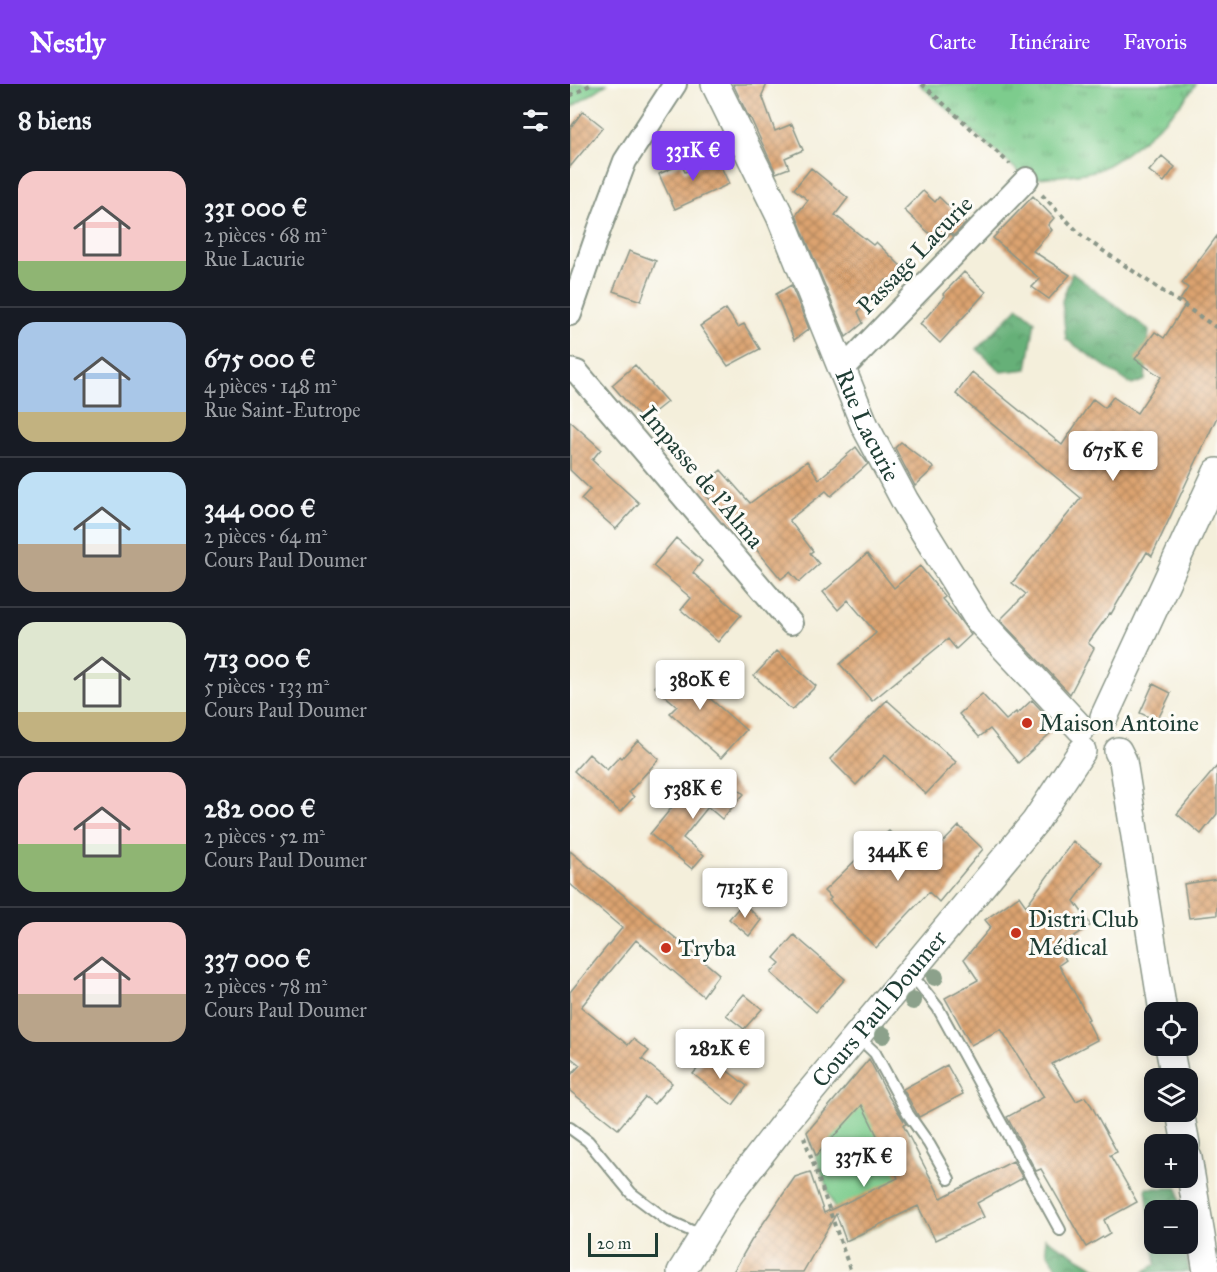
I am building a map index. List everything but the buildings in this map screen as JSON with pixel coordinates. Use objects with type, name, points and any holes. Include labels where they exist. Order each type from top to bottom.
[{"type":"street","points":[[570,314],[598,230],[626,161],[675,84]]},
{"type":"street","name":"Rue Lacurie","points":[[715,84],[780,216],[865,426],[905,501],[978,619],[1089,732]]},
{"type":"street","name":"Passage Lacurie","points":[[843,369],[1027,179]]},
{"type":"street","name":"Impasse de l'Alma","points":[[570,370],[577,372],[791,623]]},
{"type":"street","name":"Cours Paul Doumer","points":[[681,1272],[729,1195],[795,1111],[1035,822],[1089,732],[1217,472]]},
{"type":"street","points":[[1116,722],[1120,728],[1122,742],[1118,751],[1109,759],[1102,761],[1089,758],[1089,732],[1116,722]]},
{"type":"street","points":[[1118,751],[1123,761],[1162,1002]]},
{"type":"street","points":[[1193,1188],[1207,1272]]},
{"type":"lane","points":[[908,975],[920,984],[938,1008],[1060,1230]]},
{"type":"lane","points":[[857,1036],[875,1053],[908,1114],[949,1179]]},
{"type":"lane","points":[[570,1128],[588,1141],[631,1193],[667,1220],[703,1236]]},
{"type":"path","points":[[570,96],[592,84]]},
{"type":"path","points":[[922,84],[1027,179],[1083,237],[1217,328]]},
{"type":"path","points":[[795,1111],[851,1272]]},
{"type":"green space","points":[[607,84],[570,108],[570,86]]},
{"type":"green space","points":[[919,84],[1196,84],[1166,119],[1112,163],[1085,173],[1027,179]]},
{"type":"green space","points":[[1072,273],[1149,330],[1145,380],[1132,385],[1066,339],[1062,301]]},
{"type":"green space","points":[[1018,307],[1035,321],[1027,369],[1001,372],[977,349]]},
{"type":"green space","points":[[869,1059],[957,1230],[935,1240],[918,1206],[846,1241],[807,1132]]},
{"type":"green space","points":[[1146,1188],[1178,1188],[1180,1200],[1148,1200]]},
{"type":"green space","points":[[1045,1238],[1103,1272],[1060,1272],[1047,1252]]},
{"type":"green space","points":[[1155,1254],[1186,1254],[1189,1272],[1144,1272],[1156,1264]]},
{"type":"place","name":"Maison Antoine","points":[[1027,723]]},
{"type":"place","name":"Distri Club Médical","points":[[1016,933]]},
{"type":"place","name":"Tryba","points":[[666,948]]}]
